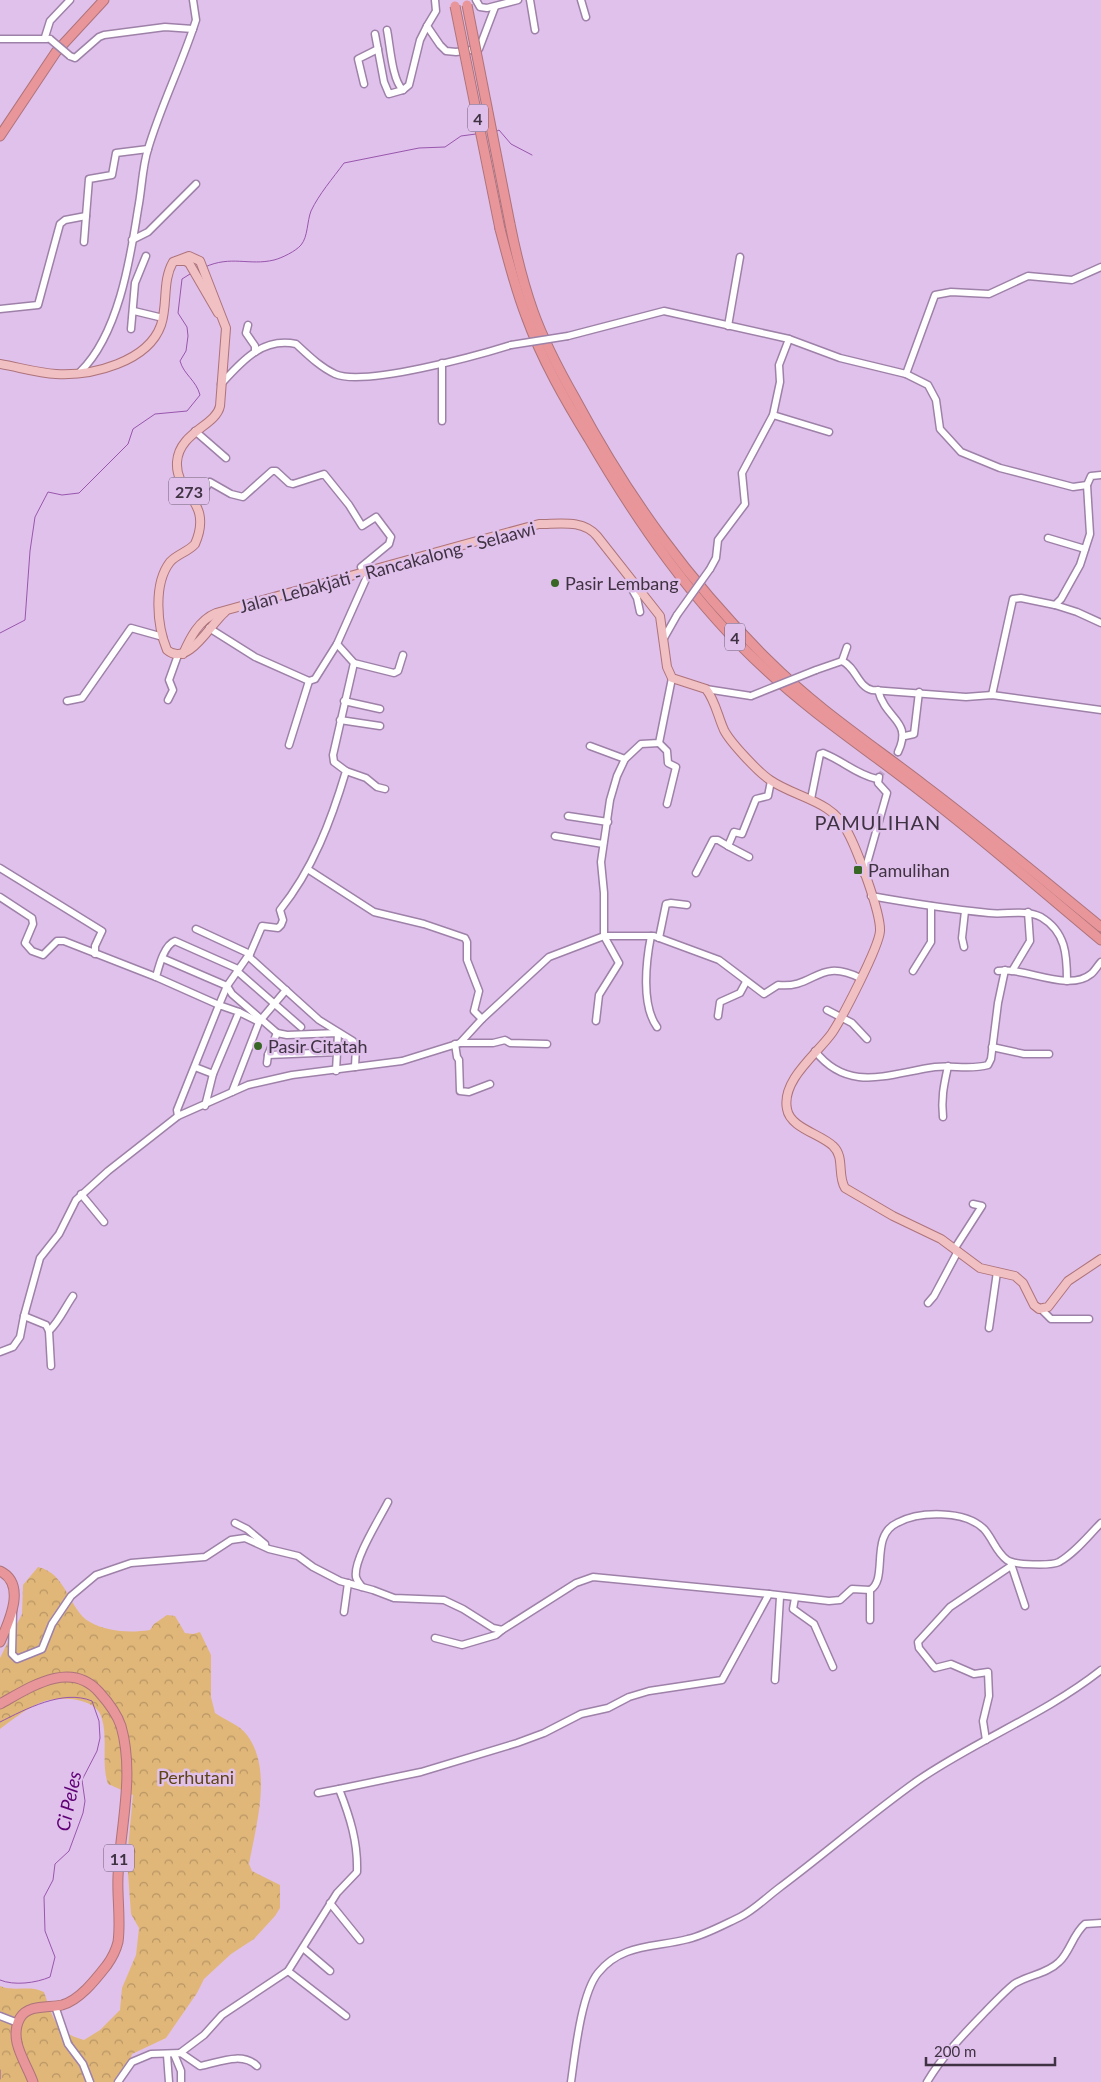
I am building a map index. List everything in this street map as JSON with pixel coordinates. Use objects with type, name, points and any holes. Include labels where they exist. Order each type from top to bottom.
[{"type":"highway","points":[[0,126],[53,49],[98,0]]},
{"type":"highway","points":[[0,136],[56,52],[104,0]]},
{"type":"highway","name":"4","points":[[455,3],[500,229],[526,317],[548,368],[620,493],[660,550],[711,613],[765,669],[828,723],[924,794],[1101,940]]},
{"type":"highway","name":"4","points":[[467,3],[519,267],[534,313],[556,362],[628,490],[664,544],[706,594],[770,662],[832,716],[926,786],[1101,927]]},
{"type":"highway","points":[[0,1571],[13,1582],[12,1608],[0,1642]]},
{"type":"highway","name":"11","points":[[0,1704],[55,1677],[69,1677],[93,1686],[114,1712],[123,1735],[126,1784],[118,1874],[118,1942],[111,1960],[86,1988],[70,2001],[27,2011],[18,2023]]},
{"type":"highway","points":[[18,2023],[16,2034],[18,2048],[33,2082]]},
{"type":"main road","name":"273","points":[[163,638],[159,608],[162,580],[167,567],[174,558],[195,544],[201,520],[196,501],[182,480],[177,467],[181,449],[195,432],[218,413],[226,328],[204,268],[196,258],[189,256],[173,262]]},
{"type":"main road","points":[[0,364],[57,374],[106,368],[139,354],[153,340],[163,318],[167,301],[167,277],[173,262],[185,261],[214,308],[222,315]]},
{"type":"main road","name":"Jalan Lebakjati - Rancakalong - Selaawi","points":[[180,654],[203,620],[209,615],[539,524],[577,524],[588,527],[594,533],[660,616],[668,671],[672,678]]},
{"type":"main road","name":"Jalan Lebakjati - Rancakalong - Selaawi","points":[[180,654],[191,650],[227,610]]},
{"type":"main road","points":[[163,638],[168,650],[180,654]]},
{"type":"main road","points":[[672,678],[706,688],[728,736],[771,781],[811,799],[831,811],[846,828],[879,920],[880,936],[876,947],[841,1017],[830,1035],[815,1051],[790,1088],[786,1104],[790,1116],[836,1149],[840,1159],[841,1181],[845,1188],[956,1249],[980,1268],[1018,1278],[1034,1305],[1042,1310],[1048,1307],[1068,1281],[1101,1258]]},
{"type":"street","points":[[47,38],[50,22],[70,0]]},
{"type":"street","points":[[80,372],[89,363],[106,337],[114,319],[132,240],[148,149],[193,28],[196,17],[193,0]]},
{"type":"street","points":[[375,34],[389,94],[402,90],[409,85],[420,40],[436,11],[435,0]]},
{"type":"street","points":[[476,0],[480,7],[494,7],[518,0]]},
{"type":"street","points":[[530,0],[535,30]]},
{"type":"street","points":[[581,0],[586,16]]},
{"type":"street","points":[[427,26],[446,51],[477,50],[483,43],[494,7]]},
{"type":"street","points":[[0,39],[47,38],[75,58],[99,37],[104,35],[165,27],[193,28]]},
{"type":"street","points":[[387,30],[398,86],[402,90]]},
{"type":"street","points":[[364,84],[358,59],[378,49]]},
{"type":"street","points":[[382,70],[394,68]]},
{"type":"street","points":[[84,242],[89,179],[112,175],[116,153],[148,149]]},
{"type":"street","points":[[132,240],[148,232],[196,184]]},
{"type":"street","points":[[0,308],[38,305],[60,224],[65,220],[86,216]]},
{"type":"street","points":[[131,329],[137,275],[146,256]]},
{"type":"street","points":[[728,326],[740,257]]},
{"type":"street","points":[[906,374],[935,295],[951,292],[989,294],[1028,276],[1072,280],[1101,267]]},
{"type":"street","points":[[134,311],[163,318]]},
{"type":"street","points":[[221,384],[239,365],[267,344],[296,344],[317,363],[336,375],[350,378],[402,372],[442,364],[482,355],[512,345],[568,336],[664,311],[789,339],[840,358],[906,374],[928,385],[933,392],[940,428],[961,452],[1000,468],[1073,486],[1087,485]]},
{"type":"street","points":[[248,325],[246,333],[255,346],[255,352]]},
{"type":"street","points":[[664,638],[676,616],[710,569],[716,558],[718,540],[745,504],[744,468],[773,415],[780,382],[779,365],[789,339]]},
{"type":"street","points":[[442,364],[442,421]]},
{"type":"street","points":[[773,415],[829,432]]},
{"type":"street","points":[[195,432],[226,458]]},
{"type":"street","points":[[196,501],[210,482],[231,494],[243,497],[272,471],[276,471],[289,483],[293,484],[324,474],[349,505],[362,526],[376,517],[391,537],[389,544],[361,568],[366,571],[337,644],[315,679],[309,681],[255,657],[209,628]]},
{"type":"street","points":[[1054,605],[1066,592],[1080,564],[1090,534],[1087,485],[1091,476],[1101,475]]},
{"type":"street","points":[[1048,538],[1085,549]]},
{"type":"street","points":[[632,581],[629,584],[635,593],[640,612]]},
{"type":"street","points":[[992,695],[1013,599],[1021,598],[1054,605],[1078,612],[1101,623]]},
{"type":"street","points":[[660,616],[676,616]]},
{"type":"street","points":[[67,702],[82,698],[131,628],[163,638]]},
{"type":"street","points":[[337,644],[354,663],[394,673],[398,671],[403,655]]},
{"type":"street","points":[[842,661],[847,647]]},
{"type":"street","points":[[168,700],[173,690],[169,680],[180,654]]},
{"type":"street","points":[[706,688],[751,696],[842,661],[850,664],[864,687],[878,690],[966,697],[992,695],[1101,710]]},
{"type":"street","points":[[354,663],[332,759],[335,764],[346,771],[366,778],[377,787],[385,789]]},
{"type":"street","points":[[659,743],[672,678]]},
{"type":"street","points":[[289,745],[309,681]]},
{"type":"street","points":[[878,690],[885,709],[898,722],[904,736],[898,752]]},
{"type":"street","points":[[904,736],[914,734],[919,692]]},
{"type":"street","points":[[344,702],[380,709]]},
{"type":"street","points":[[340,720],[380,726]]},
{"type":"street","points":[[596,1021],[599,995],[619,963],[604,936],[601,862],[603,844],[617,776],[625,759],[641,744],[659,743],[667,751],[668,762],[676,767],[667,804]]},
{"type":"street","points":[[590,746],[625,759]]},
{"type":"street","points":[[811,799],[820,754],[823,753],[838,759],[850,769],[878,778],[887,793],[864,875]]},
{"type":"street","points":[[178,1116],[177,1110],[227,986],[249,955],[262,926],[278,928],[281,925],[283,920],[280,910],[309,870],[335,809],[346,771]]},
{"type":"street","points":[[728,846],[734,832],[742,834],[756,799],[768,796],[771,781]]},
{"type":"street","points":[[568,816],[608,822]]},
{"type":"street","points":[[555,836],[603,844]]},
{"type":"street","points":[[696,873],[713,840],[718,840],[749,857]]},
{"type":"street","points":[[0,868],[102,931],[95,946],[96,954]]},
{"type":"street","points":[[309,870],[334,884],[368,910],[385,917],[424,924],[466,939],[467,960],[479,991],[474,1011],[482,1019]]},
{"type":"street","points":[[871,896],[931,906],[1004,914],[1028,912],[1042,918],[1056,930],[1064,942],[1067,961],[1067,981]]},
{"type":"street","points":[[0,897],[32,918],[33,924],[25,943],[32,951],[43,955],[60,940],[156,977],[219,1005],[261,1020]]},
{"type":"street","points":[[659,938],[666,904],[687,905]]},
{"type":"street","points":[[913,971],[931,942],[931,906]]},
{"type":"street","points":[[964,947],[962,938],[965,910]]},
{"type":"street","points":[[815,1051],[826,1065],[856,1077],[879,1078],[948,1066],[972,1068],[988,1064],[1008,970],[1030,941],[1028,912]]},
{"type":"street","points":[[196,929],[249,955],[286,990],[338,1033],[355,1044],[355,1067]]},
{"type":"street","points":[[490,1084],[469,1092],[460,1091],[460,1060],[457,1057],[458,1044],[549,957],[604,936],[651,936],[659,938],[719,960],[764,994],[778,985],[783,986],[811,979],[825,971],[836,969],[860,978]]},
{"type":"street","points":[[651,936],[648,952],[646,997],[648,1008],[657,1027]]},
{"type":"street","points":[[156,977],[162,958],[170,943],[174,941],[237,970],[273,1005],[301,1027]]},
{"type":"street","points":[[162,958],[227,986],[232,994],[277,1033],[287,1035],[338,1033]]},
{"type":"street","points":[[998,972],[1008,970],[1052,980],[1067,981],[1090,975],[1101,962]]},
{"type":"street","points":[[718,1016],[720,1002],[740,993],[746,982]]},
{"type":"street","points":[[232,1092],[261,1020],[286,990]]},
{"type":"street","points":[[827,1010],[857,1027],[867,1040]]},
{"type":"street","points":[[205,1106],[213,1074],[239,1012]]},
{"type":"street","points":[[267,1063],[268,1054],[277,1033]]},
{"type":"street","points":[[336,1071],[338,1033]]},
{"type":"street","points":[[0,1352],[16,1345],[40,1258],[56,1238],[81,1194],[178,1116],[205,1106],[248,1085],[292,1074],[336,1071],[402,1061],[458,1044],[493,1043],[505,1040],[510,1043],[547,1044]]},
{"type":"street","points":[[992,1047],[1024,1054],[1049,1054]]},
{"type":"street","points":[[268,1054],[338,1052]]},
{"type":"street","points":[[943,1116],[942,1090],[948,1066]]},
{"type":"street","points":[[195,1067],[213,1074]]},
{"type":"street","points":[[81,1194],[104,1222]]},
{"type":"street","points":[[928,1303],[934,1296],[956,1249],[982,1206],[973,1204]]},
{"type":"street","points":[[989,1328],[997,1272]]},
{"type":"street","points":[[49,1331],[62,1318],[65,1308],[73,1296]]},
{"type":"street","points":[[1042,1310],[1051,1319],[1089,1319]]},
{"type":"street","points":[[24,1316],[46,1325],[49,1331],[51,1366]]},
{"type":"street","points":[[362,1588],[356,1577],[357,1569],[362,1554],[388,1502]]},
{"type":"street","points":[[870,1620],[870,1590],[878,1581],[879,1558],[884,1536],[895,1523],[913,1518],[950,1515],[974,1521],[984,1529],[1000,1554],[1011,1564],[1025,1606]]},
{"type":"street","points":[[235,1523],[247,1529],[270,1549]]},
{"type":"street","points":[[986,1740],[983,1721],[989,1696],[988,1672],[973,1674],[951,1664],[935,1668],[919,1648],[918,1642],[950,1606],[1011,1564],[1058,1562],[1070,1555],[1101,1523]]},
{"type":"street","points":[[12,1608],[14,1617],[12,1654],[17,1659],[42,1649],[52,1624],[71,1596],[96,1575],[131,1564],[205,1557],[231,1540],[240,1538],[270,1549],[298,1556],[312,1567],[348,1583],[394,1598],[444,1600],[463,1609],[491,1627],[502,1630]]},
{"type":"street","points":[[436,1638],[462,1645],[496,1635],[576,1583],[593,1577],[769,1594],[780,1597],[835,1600],[840,1600],[852,1589],[870,1590]]},
{"type":"street","points":[[344,1612],[348,1583]]},
{"type":"street","points":[[318,1792],[421,1772],[517,1743],[544,1733],[581,1714],[608,1708],[629,1697],[649,1691],[722,1680],[769,1594]]},
{"type":"street","points":[[775,1680],[780,1597]]},
{"type":"street","points":[[795,1598],[793,1609],[814,1624],[833,1667]]},
{"type":"street","points":[[570,2082],[586,2004],[593,1981],[605,1966],[619,1956],[641,1946],[670,1944],[690,1939],[742,1916],[873,1812],[955,1756],[1050,1706],[1101,1670]]},
{"type":"street","points":[[169,2082],[174,2054],[204,2035],[222,2014],[288,1971],[330,1904],[357,1872],[358,1852],[352,1822],[340,1789]]},
{"type":"street","points":[[330,1904],[360,1940]]},
{"type":"street","points":[[928,2082],[941,2060],[947,2056],[967,2030],[1004,1993],[1028,1976],[1042,1972],[1060,1961],[1085,1924],[1101,1923]]},
{"type":"street","points":[[303,1948],[330,1971]]},
{"type":"street","points":[[288,1971],[346,2016]]},
{"type":"street","points":[[55,2006],[68,2044],[83,2064],[90,2082]]},
{"type":"street","points":[[0,2016],[18,2023]]},
{"type":"street","points":[[118,2082],[132,2062],[151,2054],[174,2054],[200,2066],[223,2060],[238,2059],[253,2062],[257,2066]]},
{"type":"street","points":[[174,2054],[181,2071],[181,2082]]},
{"type":"green space","name":"Perhutani","points":[[38,1567],[48,1571],[62,1584],[83,1617],[104,1628],[119,1631],[150,1630],[154,1624],[167,1615],[175,1616],[185,1633],[193,1634],[200,1632],[211,1655],[211,1697],[215,1713],[244,1731],[255,1749],[259,1764],[260,1798],[249,1864],[252,1871],[280,1885],[280,1908],[275,1916],[254,1939],[231,1954],[204,1979],[197,1993],[166,2038],[132,2054],[123,2082],[0,2082],[0,1986],[44,1992],[56,2023],[67,2033],[84,2040],[100,2030],[120,2010],[122,1988],[136,1955],[139,1928],[131,1914],[127,1859],[133,1795],[108,1784],[105,1768],[104,1727],[99,1712],[86,1702],[68,1699],[50,1700],[31,1707],[0,1729],[0,1658],[22,1614],[23,1585]]},
{"type":"waterway","points":[[497,131],[499,130],[511,144],[532,155]]},
{"type":"waterway","points":[[205,267],[232,261],[265,262],[285,256],[296,250],[305,238],[314,205],[344,163],[419,148],[445,147],[461,136],[476,134]]},
{"type":"waterway","points":[[0,633],[25,620],[30,551],[35,517],[48,492],[62,495],[79,493],[128,444],[133,429],[155,414],[187,411],[200,395],[196,385],[184,370],[180,361],[186,351],[188,336],[187,327],[178,313],[182,279],[190,274]]},
{"type":"waterway","name":"Ci Peles","points":[[0,1722],[45,1702],[69,1697],[81,1698],[92,1701],[99,1721],[100,1738],[97,1751],[82,1780],[85,1801],[83,1813],[69,1851],[55,1864],[53,1880],[44,1897],[45,1931],[55,1957],[50,1977],[25,1983],[12,1983],[0,1980]]},
{"type":"waterway","name":"Ci Peles","points":[[0,2070],[0,2079]]},
{"type":"tunnel","points":[[879,777],[898,752]]},
{"type":"place","name":"Pasir Lembang","points":[[555,583]]},
{"type":"place","name":"Pamulihan","points":[[858,870]]},
{"type":"place","name":"Pasir Citatah","points":[[258,1046]]},
{"type":"district","name":"PAMULIHAN","points":[[878,822]]}]
